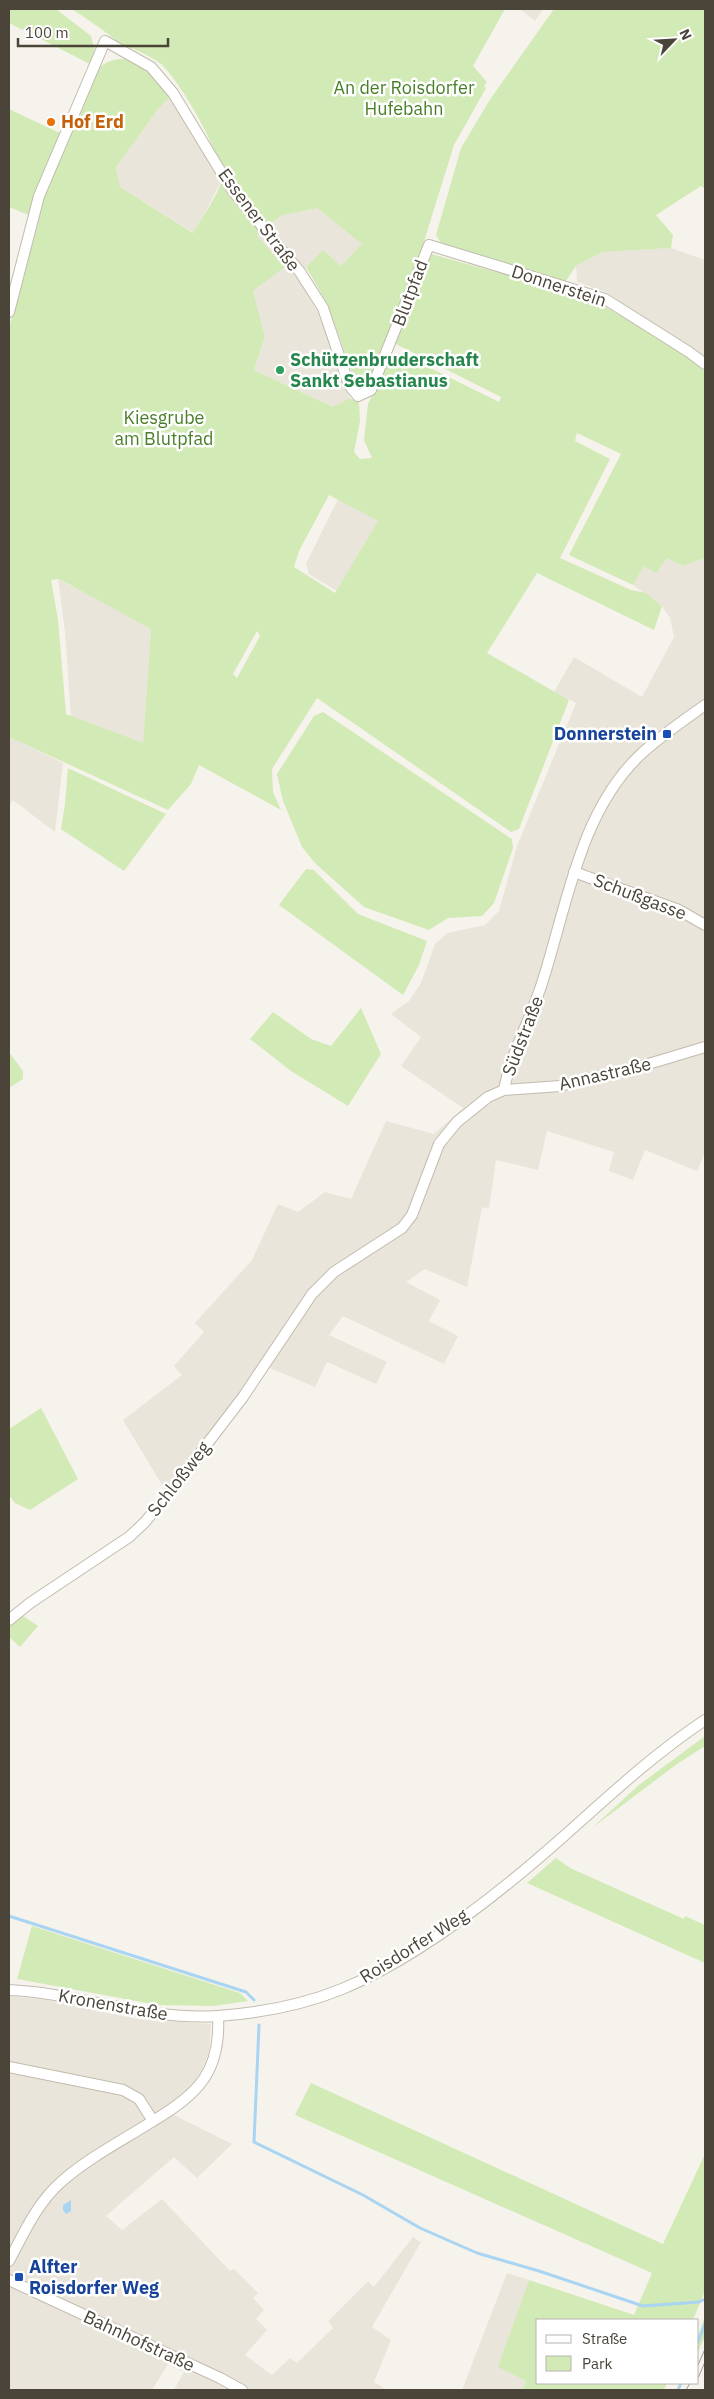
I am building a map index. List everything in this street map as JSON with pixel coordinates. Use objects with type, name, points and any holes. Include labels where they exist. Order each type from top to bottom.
[{"type":"street","name":"Essener Straße","points":[[9,312],[39,196],[105,41],[151,68],[173,93],[232,190],[300,272],[323,308],[349,385],[358,396],[365,395]]},
{"type":"street","name":"Blutpfad","points":[[365,395],[371,390],[428,245]]},
{"type":"street","name":"Donnerstein","points":[[428,245],[605,298],[690,352],[705,364]]},
{"type":"street","points":[[574,872],[593,822],[620,779],[639,756],[705,705]]},
{"type":"street","name":"Schußgasse","points":[[574,872],[679,910],[705,925]]},
{"type":"street","name":"Südstraße","points":[[309,1298],[334,1272],[402,1228],[412,1214],[439,1144],[457,1122],[488,1097],[504,1090],[508,1071],[537,999],[555,944],[574,872]]},
{"type":"street","name":"Annastraße","points":[[504,1090],[560,1086],[645,1066],[705,1047]]},
{"type":"street","name":"Schloßweg","points":[[9,1620],[30,1603],[129,1537],[144,1523],[168,1495],[243,1396],[309,1298]]},
{"type":"street","name":"Roisdorfer Weg","points":[[218,2016],[272,2008],[316,1998],[351,1985],[400,1959],[445,1929],[506,1884],[645,1763],[705,1720]]},
{"type":"street","name":"Kronenstraße","points":[[9,1990],[54,1995],[157,2015],[218,2016]]},
{"type":"street","points":[[9,2260],[36,2211],[52,2189],[82,2166],[192,2095],[208,2075],[216,2050],[218,2016]]},
{"type":"street","points":[[9,2067],[123,2090],[139,2099],[153,2121]]},
{"type":"street","name":"Bahnhofstraße","points":[[9,2280],[242,2390]]},
{"type":"shaded area","points":[[520,9],[543,9],[535,21]]},
{"type":"shaded area","points":[[171,97],[221,182],[194,233],[120,187],[116,167],[159,108]]},
{"type":"shaded area","points":[[317,208],[363,244],[341,266],[323,250],[306,267],[300,280],[318,313],[350,398],[333,407],[254,370],[265,337],[253,291],[285,267],[257,236],[280,216]]},
{"type":"shaded area","points":[[671,248],[705,260],[705,358],[606,292],[577,282],[576,266],[602,252]]},
{"type":"shaded area","points":[[338,499],[378,521],[337,591],[309,574],[306,564]]},
{"type":"shaded area","points":[[667,558],[683,566],[705,558],[705,1153],[697,1171],[645,1150],[633,1180],[609,1171],[614,1152],[547,1131],[538,1170],[496,1160],[489,1209],[482,1207],[467,1287],[425,1269],[406,1282],[440,1300],[429,1321],[458,1336],[444,1364],[343,1316],[329,1335],[387,1362],[376,1384],[327,1362],[315,1387],[265,1366],[168,1495],[123,1420],[182,1375],[174,1366],[204,1332],[195,1323],[252,1260],[278,1204],[298,1212],[325,1192],[351,1199],[386,1121],[434,1134],[463,1108],[401,1066],[421,1037],[391,1014],[409,1001],[421,983],[435,944],[448,933],[485,925],[499,911],[517,846],[576,703],[554,692],[574,657],[642,697],[674,637],[670,618],[662,606],[633,585],[644,566]]},
{"type":"shaded area","points":[[58,579],[151,628],[143,743],[71,717],[65,632]]},
{"type":"shaded area","points":[[9,737],[63,763],[55,832],[13,800],[9,806]]},
{"type":"shaded area","points":[[9,1996],[46,2000],[137,2019],[211,2024],[209,2051],[203,2068],[192,2086],[169,2105],[176,2116],[232,2144],[197,2178],[174,2157],[106,2216],[122,2230],[162,2199],[230,2271],[234,2269],[258,2293],[253,2298],[264,2310],[256,2319],[267,2330],[245,2355],[272,2375],[290,2358],[297,2363],[333,2328],[328,2321],[368,2281],[374,2287],[413,2237],[421,2242],[372,2327],[391,2340],[374,2382],[387,2390],[174,2390],[184,2372],[168,2364],[152,2390],[9,2389]]},
{"type":"shaded area","points":[[507,2273],[529,2280],[499,2367],[526,2381],[522,2390],[462,2390]]},
{"type":"green space","points":[[9,9],[56,9],[91,36],[99,67],[111,61],[131,60],[140,64],[156,79],[171,97],[159,108],[116,167],[120,187],[193,233],[213,200],[221,182],[221,171],[216,156],[200,120],[179,86],[161,64],[145,54],[116,41],[72,9],[505,9],[473,66],[487,82],[484,86],[486,88],[454,145],[421,251],[549,287],[601,304],[686,355],[705,372],[705,558],[683,566],[667,558],[656,573],[644,566],[633,585],[569,555],[621,454],[577,433],[575,441],[610,459],[560,558],[631,590],[646,593],[662,606],[654,630],[537,573],[487,653],[569,700],[519,829],[511,832],[317,698],[272,769],[273,792],[281,810],[199,765],[191,784],[168,810],[9,737],[9,328],[38,224],[31,216],[9,207],[9,109],[64,135],[90,64],[9,23]],"holes":[[[317,208],[362,244],[341,266],[323,250],[306,267],[329,307],[356,384],[366,387],[388,340],[501,397],[499,402],[404,355],[396,354],[390,358],[368,404],[364,440],[372,458],[360,459],[354,452],[360,421],[359,403],[350,398],[333,407],[254,370],[265,337],[253,291],[285,267],[257,236],[280,216]],[[329,495],[378,521],[335,593],[294,567],[299,551]],[[59,579],[151,629],[143,743],[66,714],[58,619],[51,580]],[[257,631],[260,636],[237,678],[233,674]]]},
{"type":"green space","points":[[554,9],[705,9],[705,189],[701,186],[656,215],[673,235],[671,248],[602,252],[576,266],[565,282],[441,243],[436,235],[461,148],[491,98]]},
{"type":"green space","points":[[323,712],[512,839],[513,848],[494,903],[482,916],[448,918],[429,930],[364,907],[316,864],[302,847],[283,801],[277,774],[314,716]]},
{"type":"green space","points":[[68,768],[166,814],[124,871],[61,829]]},
{"type":"green space","points":[[306,869],[314,870],[358,914],[427,941],[419,965],[403,995],[279,905]]},
{"type":"green space","points":[[361,1008],[381,1054],[348,1106],[291,1071],[250,1039],[273,1012],[311,1039],[331,1046]]},
{"type":"green space","points":[[9,1052],[23,1071],[23,1079],[9,1088]]},
{"type":"green space","points":[[41,1408],[78,1479],[30,1510],[15,1503],[9,1495],[9,1429]]},
{"type":"green space","points":[[20,1614],[38,1626],[20,1647],[9,1637],[9,1624]]},
{"type":"green space","points":[[705,1736],[705,1746],[677,1764],[592,1828],[639,1785]]},
{"type":"green space","points":[[556,1858],[570,1868],[684,1919],[685,1916],[705,1925],[705,1963],[527,1883]]},
{"type":"green space","points":[[32,1926],[240,1993],[248,2001],[213,2006],[158,2005],[17,1979]]},
{"type":"green space","points":[[311,2083],[663,2244],[705,2154],[705,2291],[693,2319],[536,2319],[536,2384],[667,2384],[664,2390],[522,2390],[526,2381],[498,2367],[529,2280],[634,2315],[652,2273],[295,2115]]},
{"type":"green space","points":[[705,2316],[705,2336],[699,2350],[699,2333]]},
{"type":"water","points":[[71,2200],[71,2211],[66,2214],[63,2210],[63,2205]]},
{"type":"waterway","points":[[9,1916],[246,1992],[254,2000]]},
{"type":"waterway","points":[[259,2025],[254,2142],[363,2195],[420,2228],[477,2253],[539,2271],[643,2306],[699,2302],[705,2299]]},
{"type":"waterway","points":[[699,2339],[705,2324]]},
{"type":"waterway","points":[[678,2390],[681,2384]]},
{"type":"tram line","points":[[699,2363],[705,2349]]},
{"type":"tram line","points":[[699,2376],[705,2362]]},
{"type":"tram line","points":[[686,2390],[689,2384]]},
{"type":"place","name":"Hof Erd","points":[[51,122]]},
{"type":"place","name":"Schützenbruderschaft Sankt Sebastianus","points":[[280,370]]},
{"type":"place","name":"Donnerstein","points":[[667,734]]},
{"type":"place","name":"Alfter Roisdorfer Weg","points":[[19,2277]]},
{"type":"park label","name":"An der Roisdorfer Hufebahn","points":[[404,98]]},
{"type":"park label","name":"Kiesgrube am Blutpfad","points":[[164,428]]}]
